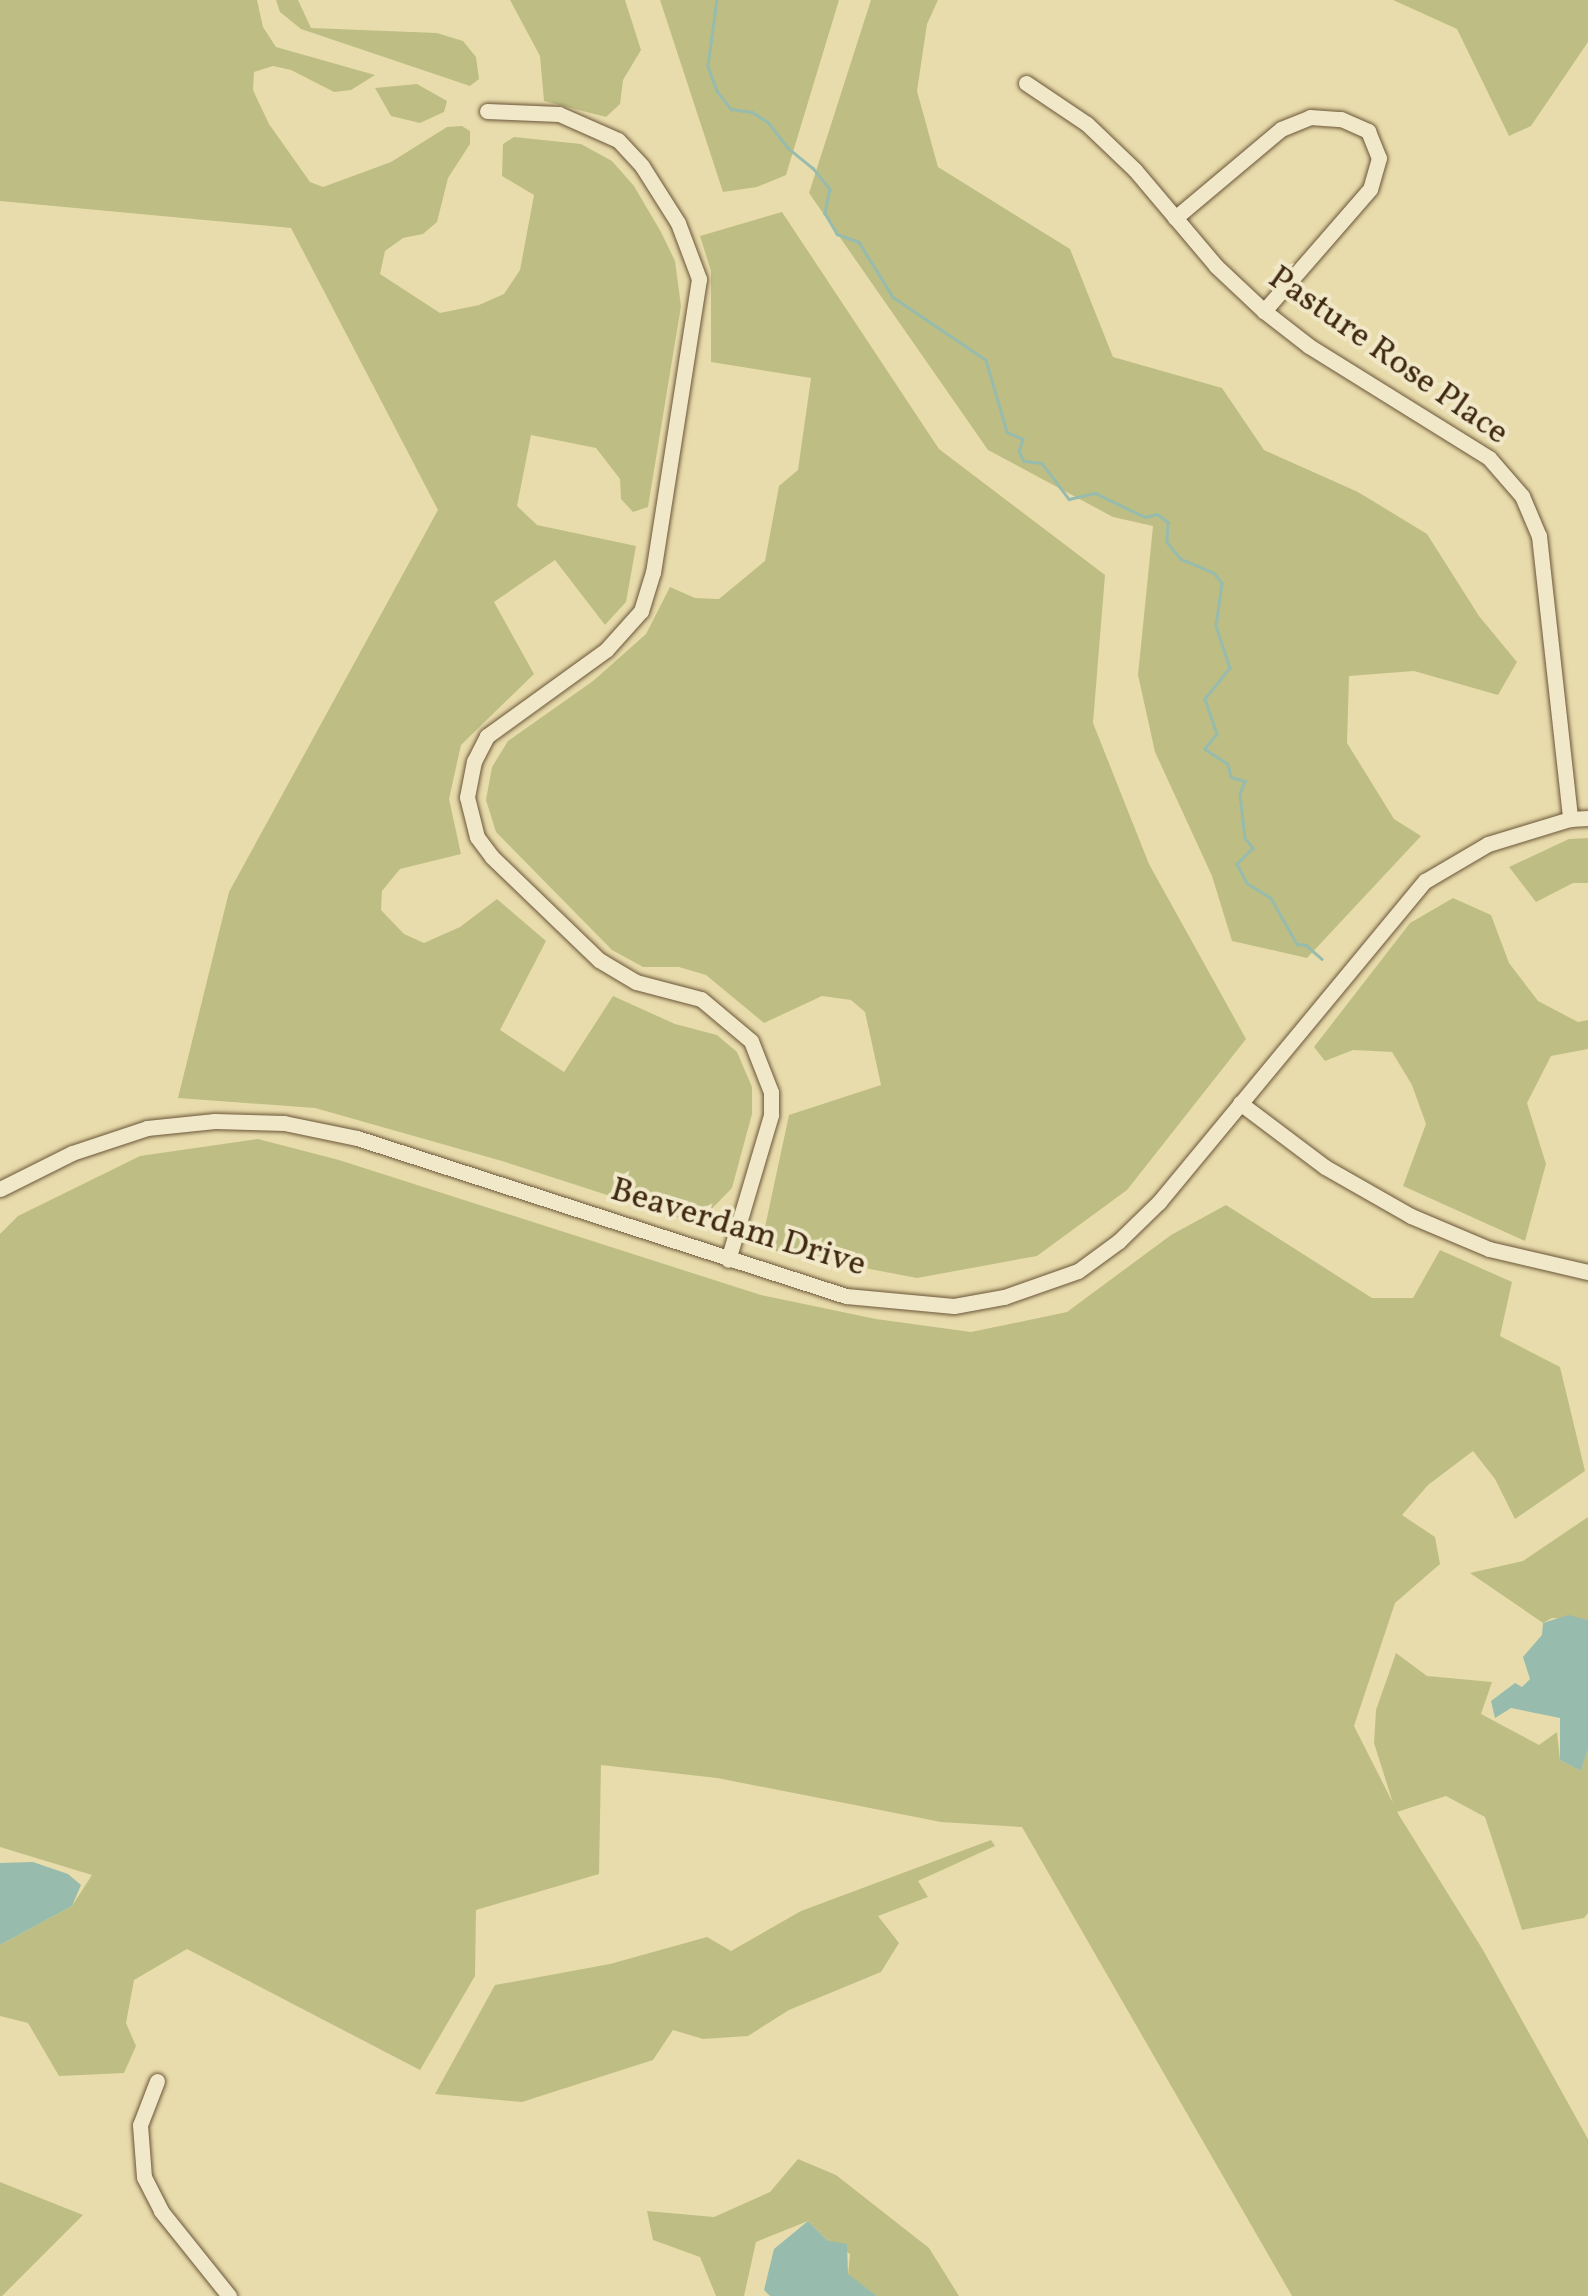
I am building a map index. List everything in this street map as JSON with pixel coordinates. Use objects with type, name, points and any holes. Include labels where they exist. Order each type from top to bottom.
[{"type":"street","name":"Pasture Rose Place","points":[[1026,83],[1087,124],[1264,311],[1309,346],[1489,458],[1522,496],[1539,536],[1570,819]]},
{"type":"street","points":[[487,111],[559,114],[618,140],[642,166],[678,223],[700,279],[655,558],[640,611],[606,650],[487,736],[474,762],[467,797],[476,837],[492,857],[599,960],[636,982],[701,999],[751,1042],[771,1092],[771,1114],[728,1260]]},
{"type":"street","points":[[1174,218],[1281,129],[1310,117],[1341,119],[1368,131],[1379,158],[1370,189],[1264,311]]},
{"type":"street","name":"Beaverdam Drive","points":[[0,1189],[72,1152],[147,1128],[215,1121],[284,1123],[357,1138],[846,1296],[899,1304],[954,1306],[1043,1286],[1078,1271],[1119,1242],[1159,1202],[1425,881],[1488,844],[1570,819],[1588,818]]},
{"type":"street","points":[[1240,1103],[1326,1167],[1411,1216],[1489,1248],[1588,1272]]},
{"type":"street","points":[[156,2080],[140,2125],[144,2177],[161,2211],[229,2296]]},
{"type":"green space","points":[[0,0],[257,0],[263,27],[276,47],[375,75],[351,90],[334,92],[291,70],[273,66],[254,72],[253,90],[269,124],[310,182],[323,187],[391,162],[447,127],[462,126],[470,131],[470,144],[448,178],[437,222],[423,234],[403,238],[385,251],[380,274],[440,313],[479,305],[504,294],[520,270],[534,195],[502,176],[503,144],[514,137],[581,144],[612,161],[634,186],[661,232],[675,261],[681,306],[648,507],[633,512],[621,499],[620,479],[596,448],[531,435],[517,506],[537,525],[636,546],[626,602],[605,625],[555,560],[494,602],[534,674],[461,745],[449,799],[461,854],[400,869],[382,891],[381,910],[404,934],[424,943],[460,927],[497,899],[546,941],[500,1030],[564,1072],[613,996],[675,1024],[717,1035],[737,1052],[752,1087],[752,1114],[732,1188],[697,1224],[502,1161],[315,1108],[178,1098],[229,892],[438,510],[291,228],[0,201]]},
{"type":"green space","points":[[276,0],[298,0],[311,28],[437,33],[463,41],[476,57],[479,79],[470,86],[301,29],[280,12]]},
{"type":"green space","points":[[510,0],[625,0],[641,50],[623,80],[620,104],[606,117],[544,101],[540,56]]},
{"type":"green space","points":[[660,0],[839,0],[786,175],[757,187],[723,192]]},
{"type":"green space","points":[[871,0],[938,0],[927,24],[917,91],[938,167],[1070,249],[1113,357],[1222,388],[1264,450],[1358,492],[1427,534],[1479,616],[1517,662],[1498,695],[1414,671],[1349,676],[1347,743],[1394,819],[1421,836],[1307,958],[1232,941],[1212,876],[1155,752],[1138,675],[1153,526],[1113,517],[988,450],[809,193]]},
{"type":"green space","points":[[1393,0],[1588,0],[1588,42],[1531,126],[1509,136],[1457,29]]},
{"type":"green space","points":[[417,84],[447,101],[444,112],[420,123],[391,116],[375,88]]},
{"type":"green space","points":[[782,212],[939,449],[1105,575],[1093,723],[1149,864],[1246,1039],[1127,1190],[1037,1256],[917,1278],[770,1250],[765,1227],[789,1115],[881,1085],[865,1012],[851,1000],[822,996],[764,1023],[706,975],[679,967],[643,967],[612,950],[496,832],[486,800],[492,767],[508,741],[593,681],[646,634],[670,587],[695,598],[719,599],[765,561],[779,486],[798,470],[811,378],[711,362],[711,271],[700,236]]},
{"type":"green space","points":[[1588,838],[1588,883],[1573,883],[1536,902],[1509,867],[1569,839]]},
{"type":"green space","points":[[1453,898],[1491,915],[1509,963],[1538,1001],[1578,1022],[1588,1020],[1588,1049],[1551,1056],[1527,1103],[1546,1164],[1525,1241],[1403,1186],[1426,1124],[1412,1085],[1392,1052],[1353,1050],[1325,1061],[1314,1047],[1410,923]]},
{"type":"green space","points":[[258,1139],[339,1160],[761,1295],[876,1319],[971,1332],[1067,1312],[1171,1235],[1226,1205],[1372,1298],[1413,1298],[1440,1250],[1512,1282],[1500,1336],[1560,1367],[1585,1471],[1515,1519],[1495,1479],[1473,1451],[1428,1485],[1402,1515],[1435,1537],[1440,1564],[1395,1603],[1354,1726],[1393,1803],[1374,1743],[1376,1710],[1396,1653],[1427,1676],[1492,1682],[1481,1714],[1539,1745],[1557,1732],[1560,1760],[1581,1771],[1588,1749],[1588,1913],[1584,1918],[1522,1930],[1485,1817],[1446,1796],[1397,1812],[1483,1950],[1588,2139],[1588,2296],[1292,2296],[1022,1827],[941,1822],[717,1778],[601,1765],[599,1874],[476,1910],[475,1976],[420,2070],[187,1949],[134,1980],[126,2023],[136,2046],[124,2073],[59,2076],[28,2023],[0,2016],[0,1945],[72,1906],[92,1875],[0,1847],[0,1234],[18,1216],[140,1156]]},
{"type":"green space","points":[[1588,1517],[1588,1620],[1552,1618],[1543,1623],[1470,1573],[1523,1561]]},
{"type":"green space","points":[[991,1840],[995,1846],[918,1881],[928,1897],[878,1916],[899,1943],[881,1972],[789,2010],[748,2036],[703,2039],[673,2030],[653,2060],[522,2102],[435,2094],[495,1985],[610,1964],[707,1937],[731,1951],[801,1911]]},
{"type":"green space","points":[[798,2159],[836,2175],[929,2248],[959,2296],[877,2296],[848,2275],[850,2254],[828,2241],[808,2221],[756,2242],[744,2296],[716,2296],[700,2257],[653,2240],[647,2211],[714,2217],[770,2192]]},
{"type":"green space","points":[[0,2182],[83,2215],[2,2296],[0,2296]]},
{"type":"shaded area","points":[[1568,1615],[1588,1620],[1588,1749],[1581,1771],[1560,1760],[1560,1718],[1511,1708],[1495,1718],[1491,1701],[1515,1683],[1522,1687],[1530,1679],[1523,1657],[1542,1635],[1543,1623]]},
{"type":"shaded area","points":[[33,1862],[68,1874],[81,1885],[72,1906],[0,1945],[0,1863]]},
{"type":"shaded area","points":[[808,2221],[828,2241],[847,2244],[848,2274],[877,2296],[770,2296],[764,2290],[774,2249]]},
{"type":"waterway","points":[[717,0],[708,66],[717,91],[731,109],[752,112],[768,122],[788,148],[813,168],[830,189],[825,213],[837,234],[859,242],[893,297],[986,360],[1007,432],[1023,439],[1019,451],[1024,461],[1042,463],[1069,499],[1095,493],[1145,517],[1157,514],[1168,522],[1167,542],[1181,559],[1214,573],[1222,583],[1216,626],[1230,668],[1205,699],[1217,734],[1205,749],[1228,764],[1231,777],[1245,781],[1240,794],[1245,838],[1253,848],[1237,864],[1247,883],[1271,898],[1297,944],[1306,945],[1322,959]]}]
